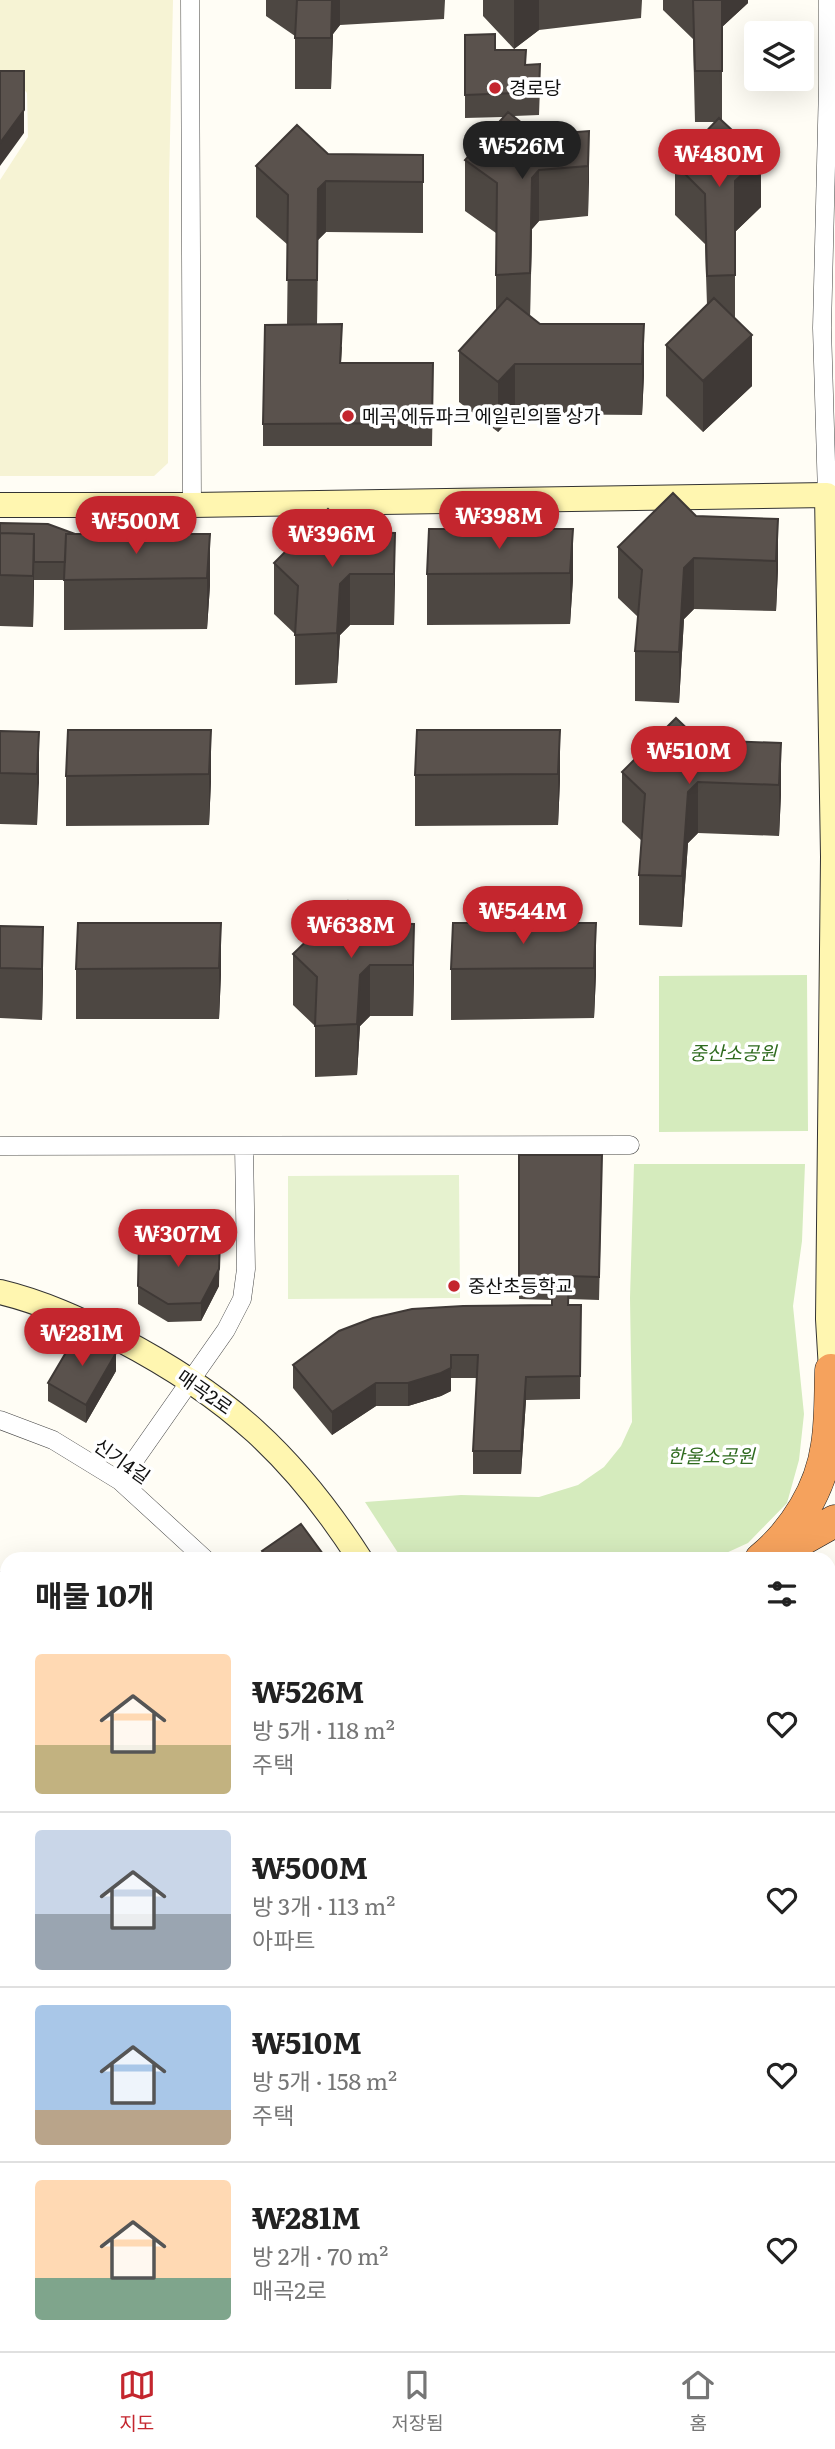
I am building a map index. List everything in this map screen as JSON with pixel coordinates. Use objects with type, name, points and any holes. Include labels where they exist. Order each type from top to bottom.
[{"type":"highway","points":[[767,1552],[803,1513],[817,1480],[827,1447],[833,1376]]},
{"type":"highway","points":[[780,1552],[835,1521]]},
{"type":"street","points":[[190,0],[192,505]]},
{"type":"street","points":[[828,0],[831,85],[827,495],[833,858],[828,1319],[833,1376]]},
{"type":"street","points":[[0,505],[192,505],[827,495]]},
{"type":"street","points":[[0,1146],[630,1145]]},
{"type":"street","points":[[120,1480],[226,1330],[242,1299],[246,1269],[244,1146]]},
{"type":"street","name":"매곡2로","points":[[0,1292],[29,1299],[97,1328],[190,1379],[248,1423],[296,1472],[334,1518],[356,1552]]},
{"type":"street","name":"신기4길","points":[[0,1420],[53,1440],[120,1480],[197,1552]]},
{"type":"shaded area","points":[[0,0],[173,0],[168,463],[154,476],[0,476],[0,180],[28,137],[27,93],[22,87],[0,86]]},
{"type":"green space","name":"중산소공원","points":[[807,975],[808,1131],[659,1132],[659,976]]},
{"type":"green space","name":"한울소공원","points":[[634,1164],[805,1164],[802,1241],[793,1306],[804,1414],[799,1460],[787,1503],[748,1543],[728,1552],[397,1552],[365,1502],[461,1495],[539,1497],[578,1485],[604,1467],[621,1446],[632,1422],[630,1298]]},
{"type":"green space","points":[[459,1175],[460,1298],[288,1299],[288,1176]]},
{"type":"building","points":[[297,0],[332,0],[331,38],[295,38]]},
{"type":"building","points":[[693,0],[722,0],[722,71],[695,71]]},
{"type":"building","points":[[495,34],[495,50],[526,50],[525,65],[540,64],[539,92],[465,95],[465,35]]},
{"type":"building","points":[[0,71],[24,71],[24,110],[0,143]]},
{"type":"building","points":[[508,112],[537,135],[589,131],[588,166],[539,170],[532,178],[530,273],[496,275],[497,183],[465,160]]},
{"type":"building","points":[[719,118],[761,157],[735,181],[735,275],[707,276],[705,194],[675,164]]},
{"type":"building","points":[[297,125],[328,154],[423,155],[423,182],[326,181],[318,189],[317,280],[287,280],[288,195],[256,166]]},
{"type":"building","points":[[507,298],[540,324],[644,324],[642,364],[515,364],[498,382],[459,351]]},
{"type":"building","points":[[714,298],[752,335],[703,381],[666,345]]},
{"type":"building","name":"메곡 에듀파크 에일린의뜰 상가","points":[[342,324],[340,363],[433,363],[432,423],[263,424],[265,325]]},
{"type":"building","points":[[673,493],[696,516],[778,519],[776,561],[694,558],[684,568],[679,652],[635,651],[642,570],[618,547]]},
{"type":"building","points":[[328,509],[352,532],[395,533],[394,574],[350,574],[340,584],[337,633],[295,635],[298,586],[274,563]]},
{"type":"building","points":[[0,523],[48,524],[75,534],[66,534],[65,562],[34,562],[34,534],[0,533]]},
{"type":"building","points":[[429,529],[573,529],[570,573],[427,574]]},
{"type":"building","points":[[0,533],[34,534],[33,576],[0,575]]},
{"type":"building","points":[[66,534],[210,534],[207,578],[64,580]]},
{"type":"building","points":[[676,718],[699,740],[781,743],[779,785],[698,782],[688,792],[682,876],[639,875],[645,794],[622,772]]},
{"type":"building","points":[[68,730],[211,730],[209,774],[66,776]]},
{"type":"building","points":[[417,730],[560,730],[558,774],[415,775]]},
{"type":"building","points":[[0,731],[39,732],[37,774],[0,773]]},
{"type":"building","points":[[348,901],[371,923],[414,924],[413,965],[370,965],[360,975],[357,1024],[315,1026],[317,977],[293,954]]},
{"type":"building","points":[[78,923],[221,923],[219,968],[76,969]]},
{"type":"building","points":[[453,923],[596,923],[594,968],[451,969]]},
{"type":"building","points":[[0,926],[43,927],[42,969],[0,968]]},
{"type":"building","points":[[519,1155],[602,1155],[599,1277],[569,1276],[568,1305],[581,1305],[580,1376],[526,1377],[521,1451],[473,1451],[478,1355],[451,1355],[451,1368],[408,1383],[376,1383],[332,1412],[293,1365],[339,1331],[373,1318],[412,1309],[552,1305],[552,1277],[519,1277]]},
{"type":"building","points":[[139,1240],[220,1240],[219,1269],[201,1303],[168,1304],[138,1286]]},
{"type":"building","points":[[78,1332],[116,1353],[86,1405],[48,1383]]},
{"type":"building","points":[[301,1524],[322,1552],[263,1552]]},
{"type":"place","name":"경로당","points":[[495,88]]},
{"type":"place","name":"메곡 에듀파크 에일린의뜰 상가","points":[[348,416]]},
{"type":"place","name":"중산초등학교","points":[[454,1286]]}]
